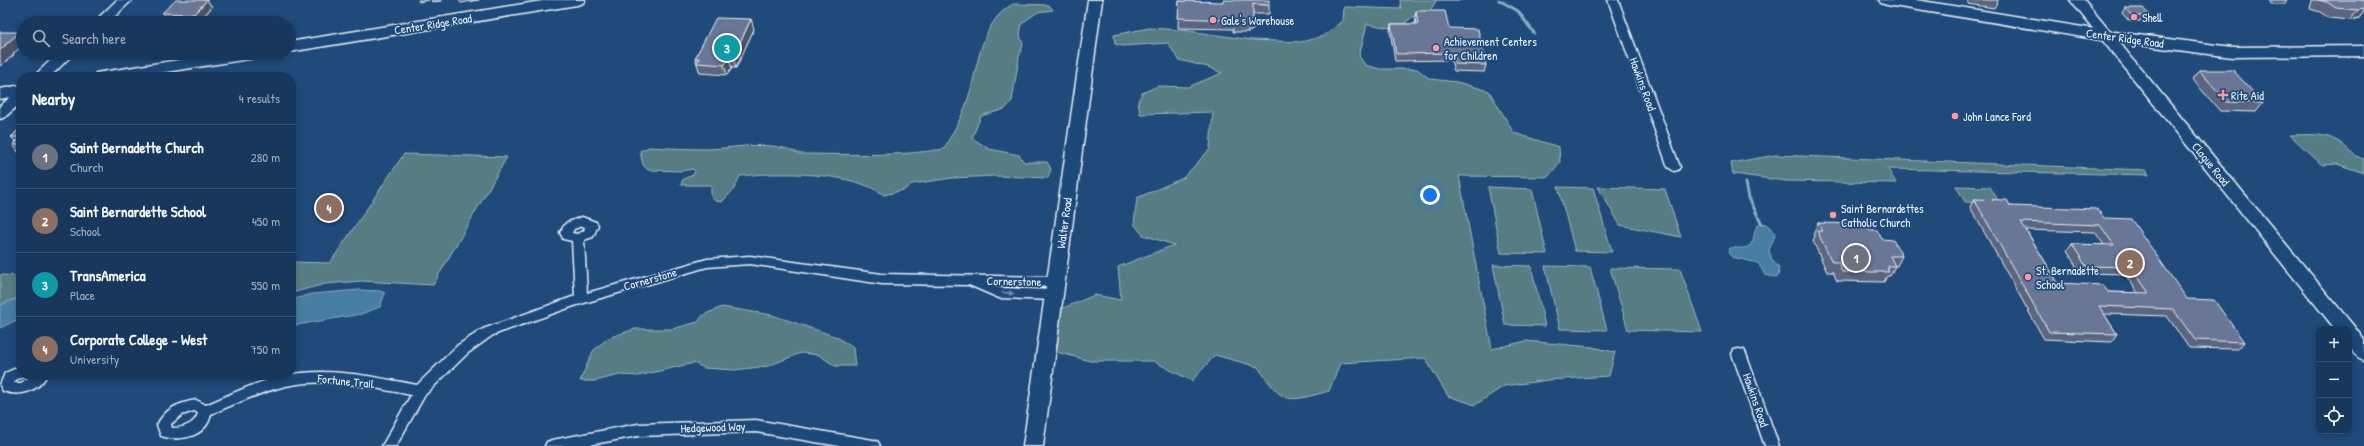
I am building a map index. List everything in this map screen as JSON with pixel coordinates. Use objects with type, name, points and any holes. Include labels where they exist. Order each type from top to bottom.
[{"type":"main road","points":[[108,16],[125,0]]},
{"type":"main road","name":"Center Ridge Road","points":[[296,46],[577,0]]},
{"type":"main road","name":"Walter Road","points":[[1033,446],[1095,0]]},
{"type":"main road","name":"Center Ridge Road","points":[[1887,0],[2107,36],[2232,52],[2364,51]]},
{"type":"main road","name":"Clague Road","points":[[2077,0],[2343,326]]},
{"type":"main road","points":[[46,72],[59,60]]},
{"type":"main road","points":[[134,72],[210,60]]},
{"type":"main road","points":[[0,94],[16,91]]},
{"type":"main road","points":[[0,114],[16,100]]},
{"type":"main road","points":[[2352,338],[2364,353]]},
{"type":"street","name":"Hawkins Road","points":[[1613,0],[1674,167]]},
{"type":"street","points":[[578,238],[581,299]]},
{"type":"street","name":"Cornerstone","points":[[389,446],[420,391],[454,358],[488,332],[506,324],[581,299],[707,263],[750,260],[882,278],[971,280],[999,293],[1055,288]]},
{"type":"street","name":"Hawkins Road","points":[[1739,354],[1772,446]]},
{"type":"street","points":[[4,390],[10,378],[16,374]]},
{"type":"street","name":"Fortune Trail","points":[[296,379],[315,377],[338,378],[420,391]]},
{"type":"street","points":[[4,390],[25,387],[35,380]]},
{"type":"street","name":"Fortune Trail","points":[[205,411],[260,388],[292,380]]},
{"type":"street","name":"Hedgewood Way","points":[[552,446],[638,430],[756,426],[873,446]]},
{"type":"green space","points":[[1400,0],[1437,0],[1429,12],[1414,16],[1402,25],[1391,28],[1367,24],[1359,56],[1365,65],[1380,69],[1417,69],[1430,79],[1457,82],[1489,91],[1514,133],[1559,147],[1560,162],[1548,177],[1459,176],[1492,349],[1526,341],[1592,347],[1615,352],[1609,376],[1549,380],[1504,386],[1475,405],[1448,396],[1425,358],[1340,363],[1329,391],[1294,399],[1287,398],[1280,394],[1258,367],[1215,355],[1192,381],[1153,361],[1090,361],[1049,350],[1056,311],[1095,295],[1121,300],[1118,267],[1174,245],[1143,235],[1134,224],[1137,198],[1183,178],[1210,149],[1213,112],[1140,114],[1138,101],[1142,93],[1158,86],[1188,87],[1222,73],[1208,67],[1179,60],[1168,43],[1123,46],[1115,44],[1114,35],[1149,28],[1182,30],[1252,40],[1301,42],[1324,36],[1343,21],[1344,7],[1401,9]]},
{"type":"green space","points":[[1013,4],[1049,5],[1053,10],[1038,12],[1022,23],[1020,35],[1023,45],[1019,57],[1012,101],[1005,109],[981,116],[972,138],[989,149],[1019,155],[1024,162],[1047,162],[1051,169],[1048,178],[995,176],[952,178],[912,184],[904,190],[884,195],[870,187],[853,181],[834,177],[794,174],[740,176],[734,189],[722,202],[716,201],[711,197],[711,185],[681,185],[683,179],[693,175],[695,171],[693,169],[681,171],[648,170],[643,165],[640,151],[649,147],[708,149],[766,146],[789,149],[800,154],[854,155],[926,152],[944,149],[965,107],[986,36],[992,24],[1001,13]]},
{"type":"green space","points":[[2290,135],[2321,135],[2333,139],[2360,158],[2364,159],[2364,173],[2337,164],[2322,165]]},
{"type":"green space","points":[[404,154],[507,157],[433,285],[361,281],[325,284],[296,292],[296,262],[330,263]]},
{"type":"green space","points":[[1775,155],[2146,170],[2149,175],[1888,169],[1896,183],[1786,181],[1733,174],[1731,163]]},
{"type":"green space","points":[[1956,186],[1990,187],[2000,203],[1965,202]]},
{"type":"green space","points":[[1488,187],[1532,189],[1547,254],[1501,253]]},
{"type":"green space","points":[[1558,187],[1593,188],[1612,252],[1575,251]]},
{"type":"green space","points":[[1598,187],[1665,189],[1681,237],[1620,225]]},
{"type":"green space","points":[[1493,265],[1531,266],[1545,326],[1505,325]]},
{"type":"green space","points":[[1545,266],[1590,267],[1607,330],[1560,329]]},
{"type":"green space","points":[[1610,268],[1680,269],[1702,332],[1628,330]]},
{"type":"green space","points":[[0,275],[16,276],[16,299],[0,305]]},
{"type":"green space","points":[[722,307],[772,315],[837,337],[853,348],[855,366],[835,366],[819,355],[801,353],[768,366],[735,370],[704,368],[694,363],[638,376],[620,375],[595,381],[580,381],[593,351],[608,338],[635,329],[672,329],[698,322],[703,315]]},
{"type":"water","points":[[1766,224],[1776,233],[1769,250],[1772,260],[1779,268],[1778,276],[1774,277],[1765,275],[1758,263],[1732,257],[1728,253],[1730,248],[1742,248],[1749,246],[1752,243],[1758,225]]},
{"type":"water","points":[[359,290],[380,291],[385,293],[380,307],[361,314],[296,325],[296,299],[312,294]]},
{"type":"water","points":[[16,299],[16,320],[0,328],[0,305]]},
{"type":"building","points":[[176,0],[207,0],[194,14],[162,13]]},
{"type":"building","points":[[1223,0],[1269,0],[1269,5],[1253,4],[1253,21],[1248,23],[1233,23],[1233,20],[1178,18],[1179,1],[1223,2]]},
{"type":"building","points":[[2318,0],[2361,0],[2364,3],[2364,9],[2358,10],[2336,8],[2327,2]]},
{"type":"building","points":[[2125,8],[2143,8],[2150,16],[2132,16]]},
{"type":"building","name":"Achievement Centers for Children","points":[[1416,11],[1445,11],[1449,28],[1478,29],[1486,65],[1455,64],[1453,53],[1396,54],[1391,24],[1418,24]]},
{"type":"building","points":[[716,18],[751,19],[733,58],[729,59],[724,65],[697,63],[699,58],[695,58]]},
{"type":"building","points":[[0,32],[16,32],[16,35],[0,50]]},
{"type":"building","points":[[2199,70],[2233,70],[2263,103],[2227,102]]},
{"type":"building","points":[[16,132],[16,137],[11,137]]},
{"type":"building","name":"St. Bernadette School","points":[[1974,199],[2007,200],[2010,206],[2097,209],[2104,218],[2131,219],[2187,299],[2214,300],[2244,342],[2195,340],[2173,309],[2099,306],[2117,334],[2049,332]],"holes":[[[2021,222],[2100,225],[2114,245],[2072,244],[2086,266],[2131,267],[2149,293],[2108,292],[2103,285],[2058,283]]]},
{"type":"building","points":[[1818,223],[1865,224],[1870,230],[1877,230],[1882,239],[1893,240],[1902,256],[1890,256],[1895,266],[1888,266],[1889,269],[1887,269],[1889,272],[1842,272],[1838,262],[1832,262],[1817,231],[1822,231]]},
{"type":"waterway","points":[[1499,0],[1518,11],[1534,33]]},
{"type":"waterway","points":[[1746,183],[1749,198],[1762,224]]},
{"type":"place","name":"Shell","points":[[2134,17]]},
{"type":"place","name":"Gale's Warehouse","points":[[1213,20]]},
{"type":"place","name":"TransAmerica","points":[[727,48]]},
{"type":"place","name":"Achievement Centers for Children","points":[[1436,48]]},
{"type":"place","name":"Rite Aid","points":[[2223,95]]},
{"type":"place","name":"John Lance Ford","points":[[1955,116]]},
{"type":"place","name":"Corporate College - West","points":[[329,208]]},
{"type":"place","name":"Saint Bernardettes Catholic Church","points":[[1833,215]]},
{"type":"place","name":"Saint Bernadette Church","points":[[1856,258]]},
{"type":"place","name":"Saint Bernardette School","points":[[2130,263]]},
{"type":"place","name":"St. Bernadette School","points":[[2028,277]]}]
